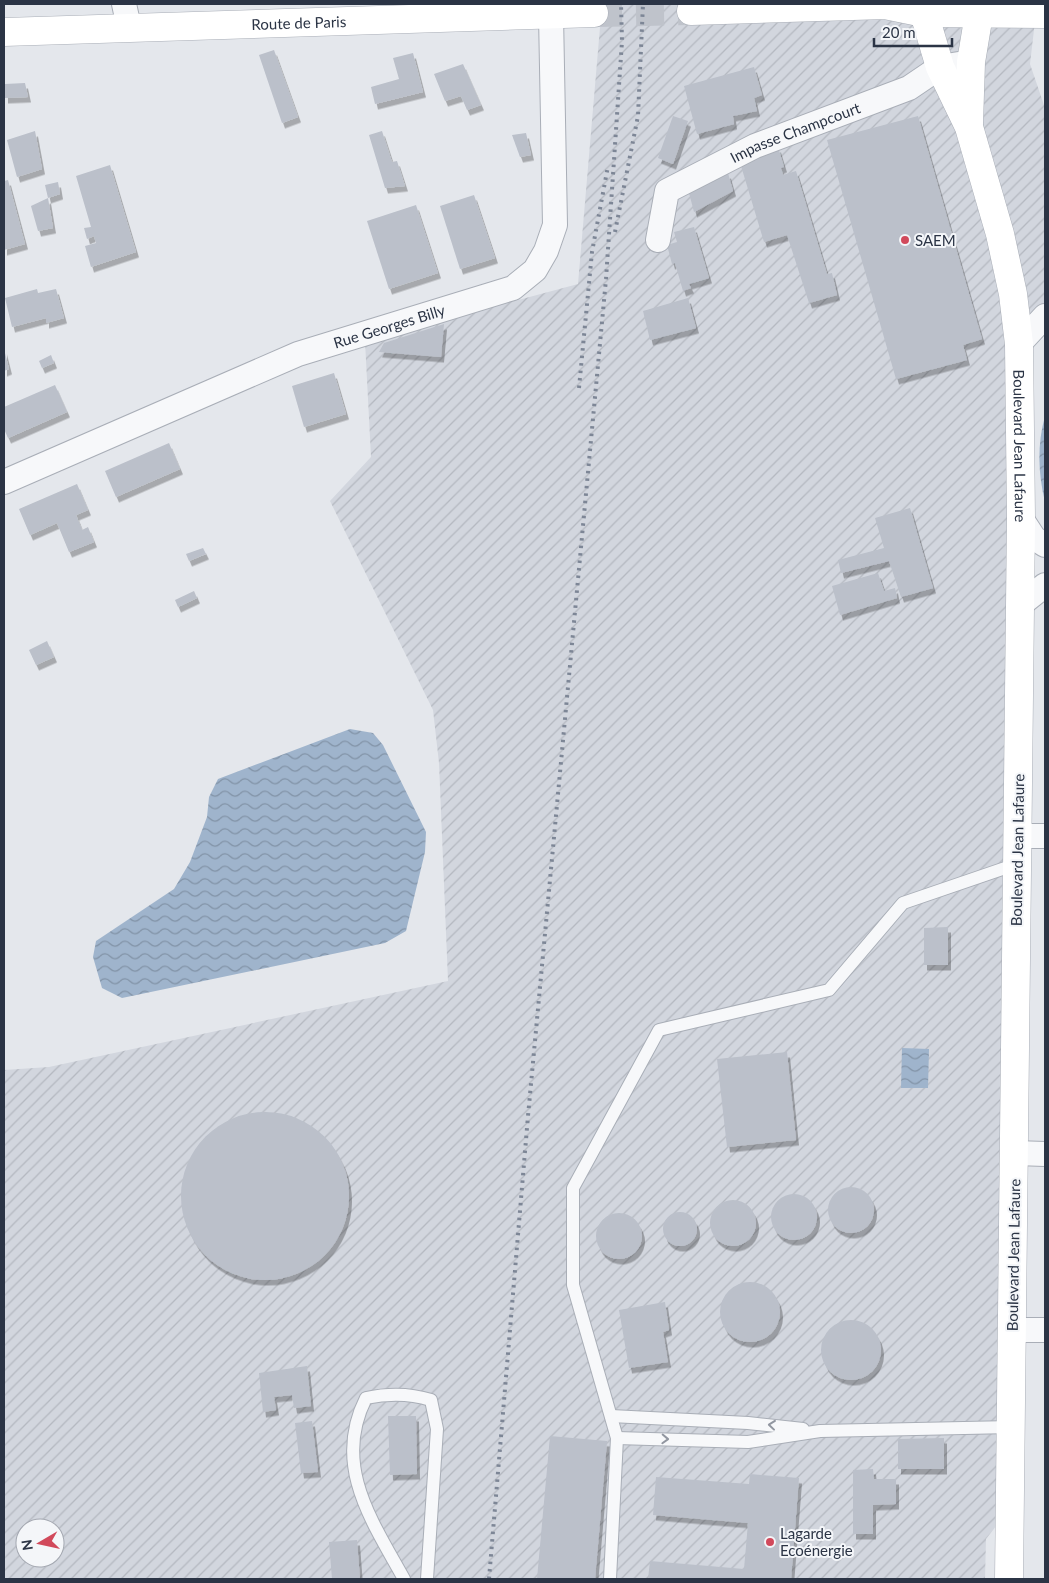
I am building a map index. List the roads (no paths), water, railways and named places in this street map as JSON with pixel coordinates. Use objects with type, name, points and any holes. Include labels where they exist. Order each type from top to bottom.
[{"type":"main road","points":[[691,11],[887,4],[924,8],[980,9],[1045,14]]},
{"type":"main road","name":"Boulevard Jean Lafaure","points":[[924,8],[940,67],[969,127],[1000,234],[1012,294],[1019,344],[1020,605],[1009,1579]]},
{"type":"main road","name":"Boulevard Jean Lafaure","points":[[969,127],[971,62],[980,9]]},
{"type":"main road","name":"Route de Paris","points":[[4,32],[126,15],[551,15],[594,13]]},
{"type":"street","name":"Rue Georges Billy","points":[[4,482],[298,354],[513,288],[535,270],[546,251],[555,225],[551,15]]},
{"type":"street","name":"Impasse Champcourt","points":[[658,240],[667,191],[755,146],[909,88],[940,67],[971,62]]},
{"type":"street","points":[[1019,344],[1045,316]]},
{"type":"street","points":[[1020,518],[1034,538],[1045,544]]},
{"type":"street","points":[[1020,605],[1045,585]]},
{"type":"street","points":[[1017,836],[1045,836]]},
{"type":"street","points":[[1014,1153],[1045,1154]]},
{"type":"street","points":[[1013,1330],[1045,1330]]},
{"type":"lane","points":[[610,1579],[617,1438],[573,1284],[573,1188],[660,1030],[829,990],[903,903],[1017,864]]},
{"type":"lane","points":[[404,1579],[366,1510],[354,1470],[352,1438],[356,1416],[366,1398],[380,1395],[413,1394],[431,1400],[437,1429],[427,1579]]},
{"type":"lane","points":[[611,1416],[748,1423],[820,1431]]},
{"type":"lane","points":[[617,1438],[748,1442],[820,1431],[1012,1427]]},
{"type":"water","points":[[1045,416],[1045,502],[1039,459]]},
{"type":"water","points":[[350,729],[373,733],[383,745],[426,832],[425,852],[406,931],[385,943],[122,998],[102,988],[93,957],[96,941],[174,889],[190,862],[207,817],[209,797],[218,779]]},
{"type":"water","points":[[902,1048],[929,1049],[928,1088],[901,1088]]},
{"type":"tunnel","points":[[594,13],[691,11]]},
{"type":"railway","points":[[489,1579],[528,1116],[606,279],[622,41],[621,4]]},
{"type":"railway","points":[[615,232],[638,116],[643,4]]},
{"type":"railway","points":[[579,388],[592,252],[608,166]]},
{"type":"place","name":"SAEM","points":[[905,240]]},
{"type":"place","name":"Lagarde Ecoénergie","points":[[770,1542]]}]
